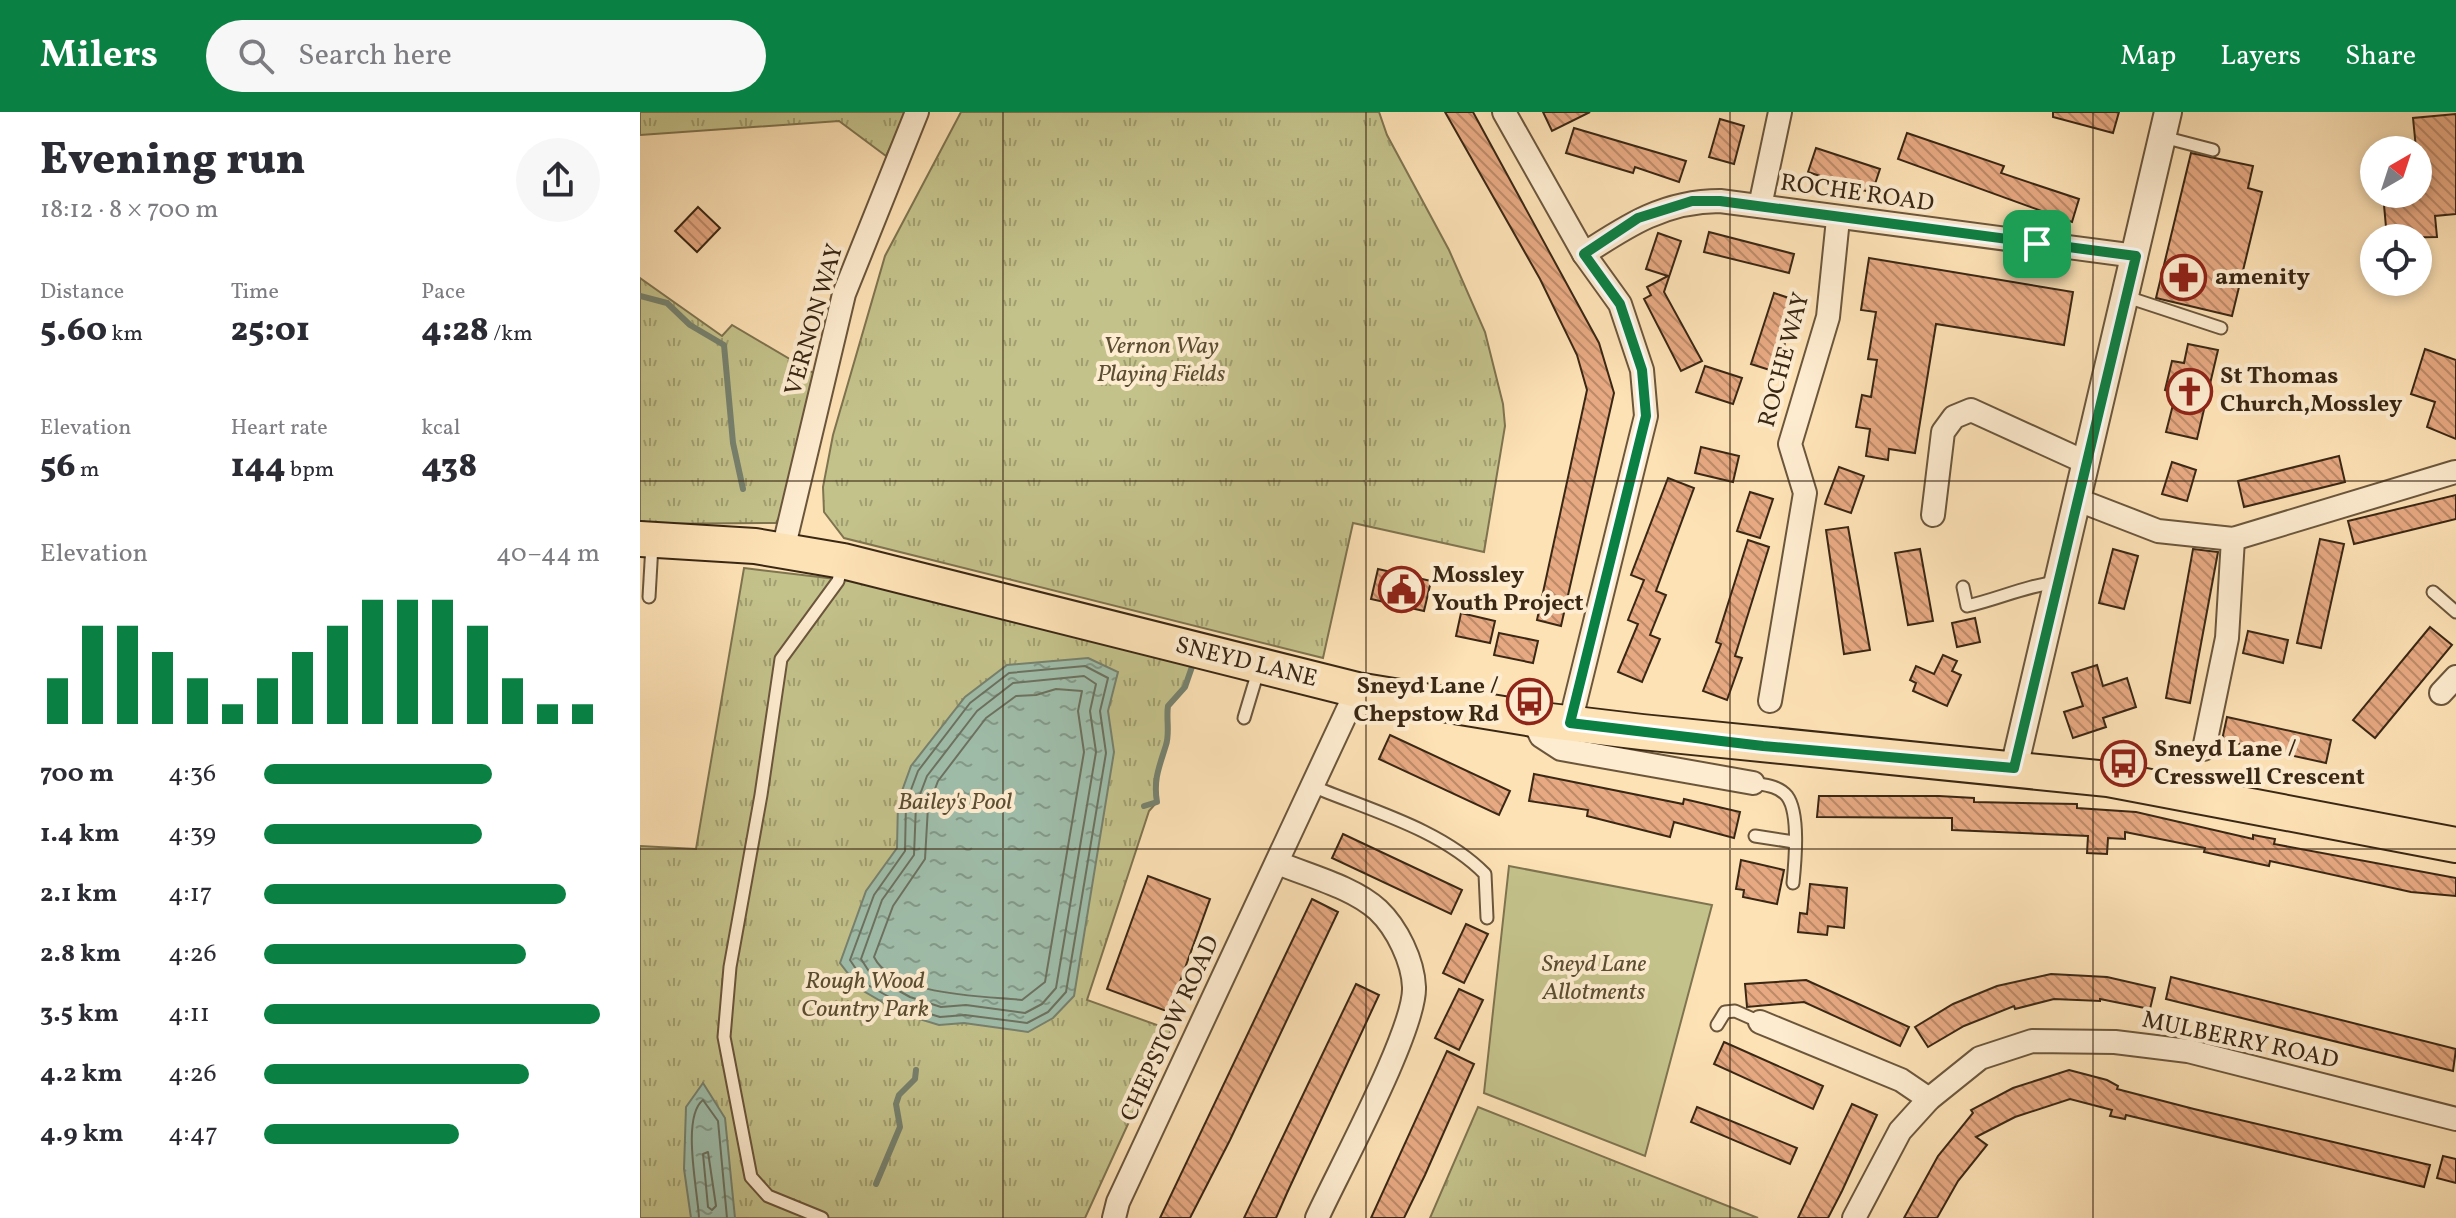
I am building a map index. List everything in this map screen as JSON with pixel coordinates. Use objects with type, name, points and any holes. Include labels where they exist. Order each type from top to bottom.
[{"type":"main road","name":"SNEYD LANE","points":[[646,540],[769,548],[843,561],[1357,690],[1533,719],[1763,746],[2108,779],[2456,845]]},
{"type":"street","name":"VERNON WAY","points":[[769,548],[844,294],[917,112]]},
{"type":"street","points":[[1504,112],[1584,254],[1620,304],[1642,370],[1646,416],[1570,723]]},
{"type":"street","points":[[1760,206],[1780,112]]},
{"type":"street","points":[[2014,768],[2165,125]]},
{"type":"street","name":"ROCHE ROAD","points":[[1584,254],[1638,218],[1692,201],[1760,206],[1838,219],[2136,256]]},
{"type":"street","name":"ROCHE WAY","points":[[1770,701],[1805,493],[1790,444],[1828,317],[1838,219]]},
{"type":"street","points":[[1933,515],[1943,432],[1954,417],[1971,410],[2085,462]]},
{"type":"street","points":[[2078,500],[2158,531],[2233,539],[2455,472]]},
{"type":"street","points":[[2202,737],[2227,638],[2233,539]]},
{"type":"street","name":"CHEPSTOW ROAD","points":[[1114,1218],[1118,1202],[1357,690]]},
{"type":"street","points":[[1533,719],[1541,736],[1561,749],[1753,783]]},
{"type":"street","points":[[1278,863],[1355,896],[1378,910],[1407,954],[1415,989],[1406,1028],[1317,1218]]},
{"type":"street","points":[[1760,1022],[1901,1080],[1929,1099]]},
{"type":"street","name":"MULBERRY ROAD","points":[[1854,1218],[1900,1131],[1929,1099],[1980,1058],[2032,1041],[2070,1039],[2188,1051],[2456,1119]]},
{"type":"lane","points":[[2165,125],[2213,150]]},
{"type":"lane","points":[[2127,297],[2221,328]]},
{"type":"lane","points":[[646,540],[649,597]]},
{"type":"lane","points":[[822,1218],[768,1196],[751,1177],[730,1083],[724,1037],[730,967],[761,795],[781,659],[838,581],[843,561]]},
{"type":"lane","points":[[1963,587],[1967,606],[2006,597],[2030,584],[2060,581]]},
{"type":"lane","points":[[2433,592],[2456,612]]},
{"type":"lane","points":[[1244,718],[1259,667]]},
{"type":"lane","points":[[1753,783],[1776,787],[1787,796],[1793,810],[1793,883]]},
{"type":"lane","points":[[1312,786],[1426,834],[1469,858],[1485,874],[1487,918]]},
{"type":"lane","points":[[1755,836],[1794,842]]},
{"type":"lane","points":[[1717,1025],[1725,1012],[1735,1011],[1760,1022]]},
{"type":"green space","points":[[640,112],[907,112],[886,156],[839,121],[640,135]]},
{"type":"green space","name":"Vernon Way Playing Fields","points":[[961,112],[1379,112],[1387,135],[1449,250],[1485,332],[1503,404],[1505,426],[1484,552],[1353,523],[1323,658],[844,538],[824,512],[823,487],[833,435],[885,256]]},
{"type":"green space","points":[[640,278],[722,336],[732,325],[815,374],[787,503],[776,523],[640,524]]},
{"type":"green space","name":"Rough Wood Country Park","points":[[744,568],[853,581],[1180,663],[1194,661],[1185,687],[1168,706],[1167,740],[1159,766],[1157,802],[1149,811],[1087,1000],[1171,1030],[1085,1218],[640,1218],[640,846],[696,849]]},
{"type":"green space","name":"Sneyd Lane Allotments","points":[[1509,866],[1712,905],[1645,1156],[1484,1093]]},
{"type":"green space","points":[[1478,1107],[1758,1218],[1430,1218]]},
{"type":"water","points":[[1088,658],[1118,672],[1108,711],[1114,752],[1074,996],[1053,1018],[1028,1032],[964,1023],[939,1025],[903,1014],[860,989],[840,963],[866,891],[897,848],[898,802],[911,766],[965,697],[1007,665]]},
{"type":"water","points":[[703,1083],[725,1118],[735,1218],[691,1218],[684,1169],[686,1107]]},
{"type":"building","points":[[1445,112],[1473,112],[1599,343],[1614,393],[1561,626],[1537,620],[1587,390],[1577,355],[1540,279]]},
{"type":"building","points":[[1543,112],[1590,112],[1552,131]]},
{"type":"building","points":[[2053,112],[2119,112],[2113,133],[2053,117]]},
{"type":"building","points":[[2456,114],[2456,214],[2435,216],[2437,237],[2432,237],[2432,224],[2386,224],[2384,208],[2432,208],[2432,136],[2415,136],[2413,118]]},
{"type":"building","points":[[1720,119],[1744,126],[1734,164],[1709,157]]},
{"type":"building","points":[[1574,128],[1686,161],[1679,182],[1635,167],[1633,173],[1566,153]]},
{"type":"building","points":[[1907,133],[2004,166],[2001,173],[2079,199],[2072,222],[1898,159]]},
{"type":"building","points":[[1816,148],[1880,169],[1872,193],[1808,172]]},
{"type":"building","points":[[2191,153],[2253,166],[2248,188],[2262,192],[2232,316],[2156,298]]},
{"type":"building","points":[[698,207],[720,228],[697,252],[675,231]]},
{"type":"building","points":[[1709,232],[1794,254],[1789,273],[1704,252]]},
{"type":"building","points":[[1658,233],[1681,241],[1664,292],[1702,361],[1681,371],[1644,299],[1651,295],[1647,287],[1668,276],[1646,269]]},
{"type":"building","points":[[1869,258],[2073,292],[2064,345],[1936,324],[1915,453],[1889,449],[1888,460],[1866,456],[1870,429],[1856,427],[1862,395],[1871,397],[1877,360],[1868,359],[1876,312],[1861,310]]},
{"type":"building","points":[[1774,293],[1798,301],[1776,372],[1751,364]]},
{"type":"building","name":"St Thomas Church,Mossley","points":[[2188,344],[2218,350],[2197,439],[2166,432],[2176,393],[2165,390],[2172,361],[2184,363]]},
{"type":"building","points":[[2425,349],[2456,360],[2456,439],[2427,427],[2435,402],[2411,394]]},
{"type":"building","points":[[1705,366],[1742,378],[1733,404],[1696,392]]},
{"type":"building","points":[[1701,447],[1739,456],[1733,482],[1695,473]]},
{"type":"building","points":[[2339,456],[2345,482],[2244,507],[2238,481]]},
{"type":"building","points":[[2172,462],[2196,470],[2187,501],[2162,494]]},
{"type":"building","points":[[1839,467],[1864,476],[1851,513],[1825,504]]},
{"type":"building","points":[[1668,478],[1694,488],[1656,591],[1666,595],[1650,635],[1660,639],[1642,682],[1618,672],[1638,624],[1628,620],[1644,580],[1631,575]]},
{"type":"building","points":[[1750,492],[1773,499],[1760,538],[1737,531]]},
{"type":"building","points":[[2456,495],[2456,519],[2354,544],[2348,521]]},
{"type":"building","points":[[1848,527],[1870,650],[1844,654],[1826,530]]},
{"type":"building","points":[[2320,539],[2344,544],[2321,648],[2297,643]]},
{"type":"building","points":[[1748,540],[1769,547],[1735,656],[1742,658],[1727,700],[1703,691],[1721,644],[1716,642]]},
{"type":"building","points":[[1920,549],[1933,621],[1908,625],[1895,553]]},
{"type":"building","points":[[2113,549],[2138,556],[2124,609],[2099,603]]},
{"type":"building","points":[[2193,549],[2218,552],[2190,703],[2166,698]]},
{"type":"building","name":"Mossley Youth Project","points":[[1378,569],[1431,581],[1424,611],[1371,599]]},
{"type":"building","points":[[1461,613],[1495,621],[1490,643],[1456,636]]},
{"type":"building","points":[[1975,618],[1980,642],[1957,647],[1952,623]]},
{"type":"building","points":[[2430,627],[2452,645],[2375,738],[2353,720]]},
{"type":"building","points":[[2248,631],[2288,640],[2283,663],[2243,653]]},
{"type":"building","points":[[1499,633],[1538,641],[1533,663],[1494,655]]},
{"type":"building","points":[[1943,655],[1957,661],[1952,671],[1961,675],[1947,706],[1913,691],[1916,683],[1910,680],[1916,666],[1934,674]]},
{"type":"building","points":[[2097,665],[2103,686],[2127,678],[2136,707],[2103,718],[2106,727],[2073,738],[2064,712],[2083,706],[2072,673]]},
{"type":"building","points":[[2227,717],[2331,740],[2326,763],[2222,740]]},
{"type":"building","points":[[1390,735],[1510,791],[1499,815],[1379,759]]},
{"type":"building","points":[[1534,774],[1683,804],[1684,799],[1740,812],[1734,838],[1674,822],[1670,837],[1587,816],[1588,810],[1529,801]]},
{"type":"building","points":[[1819,796],[1939,796],[1974,798],[1974,802],[2077,804],[2077,808],[2136,812],[2253,839],[2253,835],[2275,839],[2274,844],[2456,878],[2456,896],[2411,892],[2270,861],[2269,866],[2204,852],[2205,848],[2125,832],[2125,839],[2108,838],[2107,854],[2087,853],[2088,836],[1952,830],[1952,818],[1817,817]]},
{"type":"building","points":[[1343,834],[1462,890],[1451,914],[1332,858]]},
{"type":"building","points":[[1741,860],[1784,870],[1777,904],[1743,897],[1744,890],[1736,889]]},
{"type":"building","points":[[1148,876],[1210,899],[1169,1012],[1107,989]]},
{"type":"building","points":[[1810,884],[1847,888],[1844,928],[1828,926],[1827,935],[1798,932],[1800,913],[1807,914]]},
{"type":"building","points":[[1312,899],[1338,912],[1230,1140],[1190,1218],[1160,1218]]},
{"type":"building","points":[[1466,924],[1488,934],[1464,983],[1443,973]]},
{"type":"building","points":[[2051,974],[2107,977],[2155,988],[2150,1009],[2100,999],[2054,999],[2015,1009],[2014,1006],[1964,1026],[1928,1047],[1915,1027],[1953,1004],[1997,986]]},
{"type":"building","points":[[2171,977],[2456,1049],[2453,1071],[2166,999]]},
{"type":"building","points":[[1806,980],[1909,1027],[1900,1046],[1804,1002],[1747,1007],[1745,984]]},
{"type":"building","points":[[1356,984],[1379,995],[1276,1218],[1244,1218]]},
{"type":"building","points":[[1459,989],[1483,1000],[1459,1050],[1435,1038]]},
{"type":"building","points":[[1724,1042],[1823,1086],[1813,1109],[1714,1064]]},
{"type":"building","points":[[1447,1051],[1474,1064],[1425,1175],[1404,1218],[1371,1218]]},
{"type":"building","points":[[2069,1070],[2107,1080],[2118,1086],[2117,1089],[2430,1165],[2424,1187],[2126,1115],[2125,1119],[2110,1116],[2112,1110],[2070,1099],[2015,1117],[1976,1137],[1987,1145],[1958,1181],[1937,1218],[1904,1218],[1938,1156],[1973,1113],[1971,1110],[2013,1088]]},
{"type":"building","points":[[1852,1104],[1877,1115],[1842,1191],[1828,1218],[1798,1218]]},
{"type":"building","points":[[1697,1107],[1797,1148],[1790,1164],[1691,1122]]},
{"type":"building","points":[[2443,1156],[2456,1159],[2456,1183],[2437,1178]]},
{"type":"waterway","points":[[640,296],[667,303],[690,325],[724,345],[733,443],[743,489]]},
{"type":"waterway","points":[[1144,806],[1157,802],[1159,766],[1167,740],[1168,706],[1185,687],[1194,661]]},
{"type":"waterway","points":[[876,1184],[900,1127],[896,1104],[899,1095],[915,1079],[916,1070]]},
{"type":"place","name":"amenity","points":[[2184,278]]},
{"type":"place","name":"St Thomas Church,Mossley","points":[[2189,391]]},
{"type":"place","name":"Mossley Youth Project","points":[[1401,590]]},
{"type":"place","name":"Sneyd Lane / Chepstow Rd","points":[[1530,701]]},
{"type":"place","name":"Sneyd Lane / Cresswell Crescent","points":[[2123,764]]},
{"type":"route","points":[[1692,201],[1720,201],[2037,244],[2136,256],[2014,768],[1763,746],[1570,723],[1646,416],[1642,370],[1620,304],[1584,254],[1638,218],[1692,201]]},
{"type":"park label","name":"Bailey's Pool","points":[[955,803]]}]
